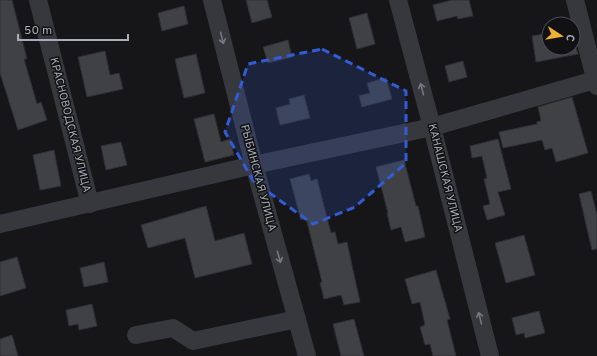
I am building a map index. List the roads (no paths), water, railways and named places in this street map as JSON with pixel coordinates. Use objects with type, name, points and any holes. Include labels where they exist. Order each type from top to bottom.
[{"type":"street","name":"КРАСНОВОДСКАЯ УЛИЦА","points":[[38,0],[90,204]]},
{"type":"street","name":"РЫБИНСКАЯ УЛИЦА","points":[[212,0],[254,165],[307,356]]},
{"type":"street","name":"КАНАШСКАЯ УЛИЦА","points":[[398,0],[490,356]]},
{"type":"street","points":[[0,224],[254,165],[432,127],[596,83],[575,0]]},
{"type":"street","points":[[136,335],[173,328],[193,342],[297,319]]}]
